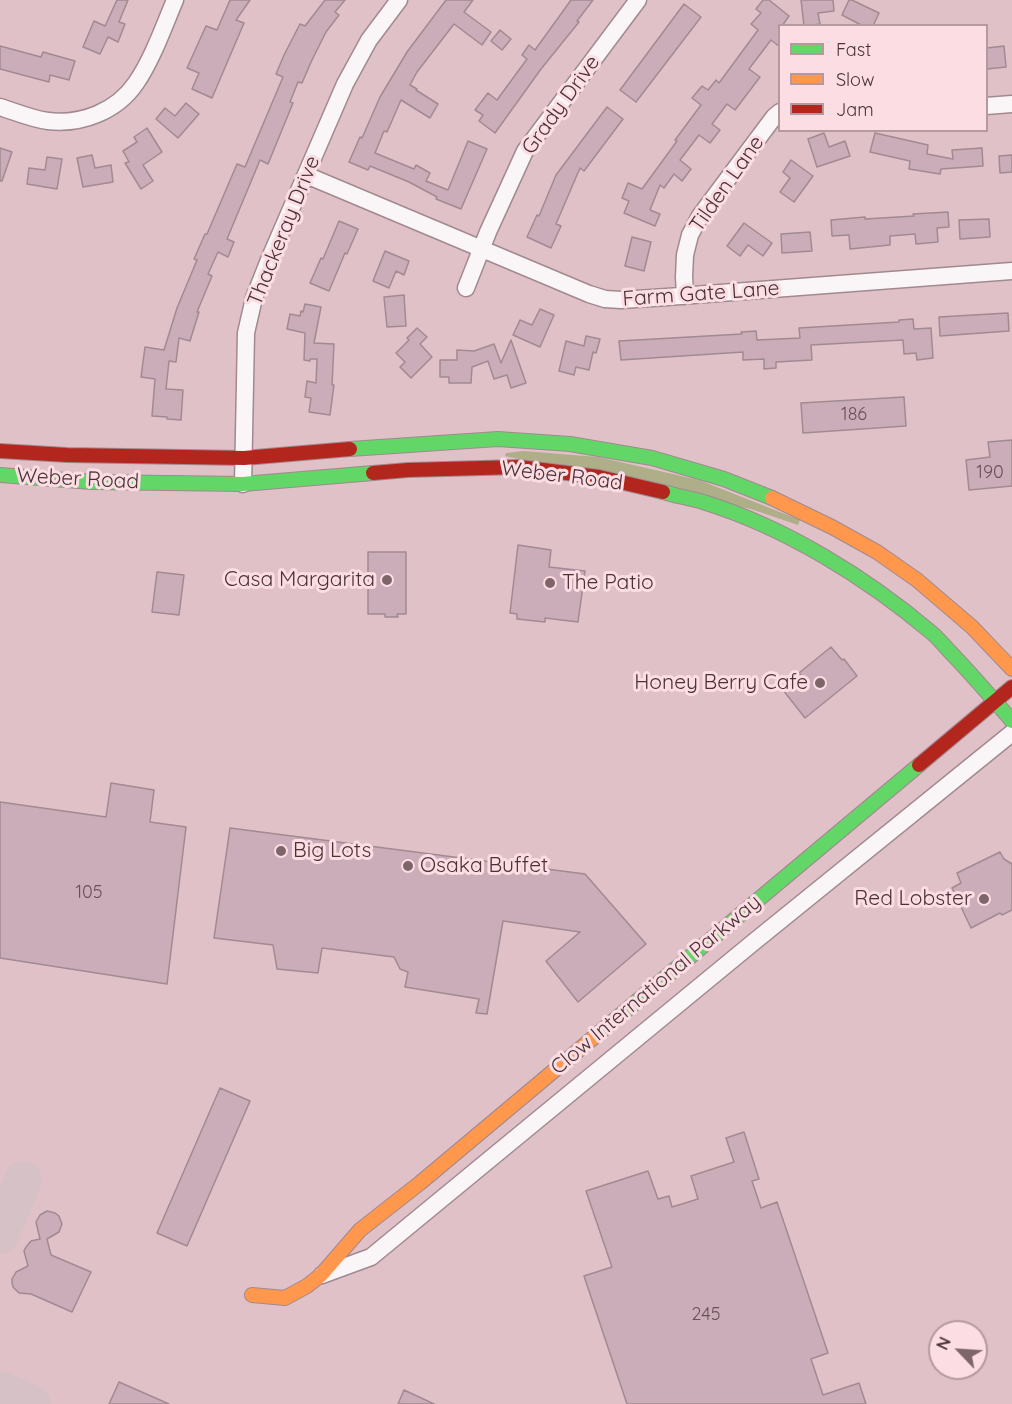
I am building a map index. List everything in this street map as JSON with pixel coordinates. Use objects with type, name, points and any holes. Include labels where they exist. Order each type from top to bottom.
[{"type":"main road","name":"Weber Road","points":[[0,450],[67,455],[244,458],[498,439],[570,444],[652,458],[754,490],[832,526],[877,552],[917,580],[972,627],[1012,669]]},
{"type":"main road","name":"Weber Road","points":[[0,475],[92,482],[243,484],[408,470],[519,467],[598,477],[703,502],[750,519],[790,538],[831,560],[876,590],[933,634],[1012,721]]},
{"type":"main road","points":[[972,627],[1005,643]]},
{"type":"main road","name":"Clow International Parkway","points":[[252,1295],[285,1298],[321,1275],[360,1230],[445,1162],[1012,687]]},
{"type":"street","points":[[0,107],[47,121],[69,122],[91,117],[109,109],[136,84],[176,0]]},
{"type":"street","name":"Thackeray Drive","points":[[243,484],[246,333],[254,298],[345,84],[369,40],[399,0]]},
{"type":"street","name":"Grady Drive","points":[[466,288],[525,151],[638,0]]},
{"type":"street","points":[[988,106],[1012,104]]},
{"type":"street","name":"Tilden Lane","points":[[685,296],[685,255],[690,235],[700,216],[778,114]]},
{"type":"street","name":"Farm Gate Lane","points":[[306,175],[604,299],[685,296],[1012,271]]},
{"type":"street","name":"Clow International Parkway","points":[[321,1275],[371,1257],[747,947],[1012,733]]},
{"type":"green space","points":[[523,451],[598,457],[699,480],[800,520],[798,525],[751,509],[505,456],[506,453]]},
{"type":"building","points":[[117,0],[128,0],[119,22],[125,24],[118,42],[108,37],[100,54],[83,47],[94,21],[105,26]]},
{"type":"building","points":[[230,0],[250,0],[236,20],[244,23],[212,98],[192,89],[199,73],[187,68],[206,26],[217,30]]},
{"type":"building","points":[[325,0],[345,0],[335,12],[339,15],[326,32],[302,83],[298,82],[290,102],[293,103],[268,164],[260,160],[227,239],[234,242],[228,257],[218,252],[208,274],[212,276],[197,312],[199,312],[190,341],[179,338],[176,362],[169,361],[166,389],[183,390],[181,420],[152,416],[155,379],[141,377],[145,347],[164,350],[177,308],[197,260],[194,259],[237,164],[245,167],[283,77],[276,74],[284,55],[300,24],[305,26]]},
{"type":"building","points":[[446,0],[473,0],[464,12],[491,32],[482,45],[454,24],[417,72],[410,85],[438,104],[430,118],[401,100],[375,153],[414,169],[416,165],[430,173],[426,181],[448,190],[468,141],[487,149],[461,209],[436,199],[437,197],[409,182],[370,166],[368,170],[349,162],[380,97],[407,52]]},
{"type":"building","points":[[571,0],[593,0],[495,133],[479,121],[483,115],[475,110],[488,93],[497,100],[527,59],[522,55],[529,45],[535,50]]},
{"type":"building","points":[[763,0],[769,0],[789,16],[783,24],[778,24],[778,45],[771,40],[749,69],[760,77],[735,110],[727,104],[712,124],[720,130],[710,143],[699,135],[680,160],[691,169],[682,181],[674,174],[664,188],[660,185],[650,210],[660,214],[655,226],[624,213],[629,201],[622,198],[628,183],[642,189],[701,105],[692,98],[702,86],[708,90],[716,80],[719,83],[758,30],[751,24],[761,13],[756,9]]},
{"type":"building","points":[[801,0],[833,0],[834,11],[818,13],[820,24],[804,24]]},
{"type":"building","points":[[849,0],[879,13],[874,24],[859,24],[842,15]]},
{"type":"building","points":[[684,4],[701,17],[636,102],[620,90]]},
{"type":"building","points":[[500,30],[511,39],[502,50],[491,41]]},
{"type":"building","points":[[0,46],[41,57],[43,52],[75,61],[69,80],[50,75],[49,82],[0,69]]},
{"type":"building","points":[[1004,46],[1006,67],[988,69],[988,48]]},
{"type":"building","points":[[186,103],[199,114],[178,138],[156,119],[165,108],[175,116]]},
{"type":"building","points":[[607,107],[623,119],[584,171],[580,168],[556,224],[561,226],[551,248],[527,237],[537,215],[539,216],[556,175]]},
{"type":"building","points":[[147,128],[162,152],[143,165],[153,181],[141,189],[125,163],[129,162],[123,151],[137,142],[134,137]]},
{"type":"building","points":[[824,133],[829,147],[845,141],[850,156],[817,167],[808,139]]},
{"type":"building","points":[[875,133],[928,145],[927,154],[953,159],[952,150],[982,148],[983,166],[941,169],[940,174],[909,169],[910,161],[870,152]]},
{"type":"building","points":[[0,148],[12,152],[2,181],[0,181]]},
{"type":"building","points":[[92,155],[95,168],[111,165],[113,182],[83,187],[77,158]]},
{"type":"building","points":[[1012,155],[1012,172],[1000,173],[999,156]]},
{"type":"building","points":[[47,157],[62,159],[57,189],[27,184],[29,168],[45,170]]},
{"type":"building","points":[[791,160],[813,176],[794,202],[780,192],[790,178],[783,172]]},
{"type":"building","points":[[948,212],[949,227],[937,228],[938,242],[916,244],[915,234],[890,236],[890,245],[850,249],[849,235],[832,236],[831,220]]},
{"type":"building","points":[[989,219],[990,237],[960,239],[959,220]]},
{"type":"building","points":[[339,221],[358,229],[329,291],[310,283]]},
{"type":"building","points":[[744,223],[772,243],[763,256],[748,245],[740,256],[727,246]]},
{"type":"building","points":[[810,232],[812,251],[782,253],[781,234]]},
{"type":"building","points":[[632,237],[651,242],[644,271],[625,266]]},
{"type":"building","points":[[385,251],[409,261],[404,275],[396,271],[389,288],[373,281]]},
{"type":"building","points":[[404,295],[406,326],[387,327],[384,297]]},
{"type":"building","points":[[305,304],[321,307],[314,343],[334,344],[332,385],[334,385],[330,415],[309,412],[311,398],[305,397],[307,381],[316,383],[317,359],[304,360],[305,333],[287,329],[290,314],[300,316]]},
{"type":"building","points":[[540,309],[554,315],[540,347],[513,335],[520,320],[532,325]]},
{"type":"building","points":[[1008,313],[1009,331],[940,336],[939,317]]},
{"type":"building","points":[[913,319],[914,329],[931,328],[933,358],[917,360],[916,353],[904,354],[903,340],[811,345],[812,360],[776,362],[776,368],[764,369],[764,359],[743,360],[743,352],[621,360],[619,341],[742,334],[741,332],[756,331],[757,340],[800,338],[799,328],[899,322],[899,320]]},
{"type":"building","points":[[417,328],[427,337],[420,344],[432,357],[411,378],[400,367],[405,362],[396,353]]},
{"type":"building","points":[[586,336],[600,339],[596,353],[593,352],[589,370],[576,367],[574,375],[559,371],[566,341],[584,346]]},
{"type":"building","points":[[511,340],[526,383],[511,388],[507,375],[494,379],[488,361],[472,367],[471,383],[449,383],[449,377],[440,377],[440,360],[457,360],[457,350],[474,351],[494,344],[501,363]]},
{"type":"building","points":[[904,397],[906,426],[803,433],[801,403]]},
{"type":"building","points":[[1012,440],[1012,486],[969,490],[966,460],[990,457],[988,442]]},
{"type":"building","name":"The Patio","points":[[518,545],[551,550],[549,567],[585,571],[578,622],[545,618],[545,622],[517,619],[517,614],[510,613]]},
{"type":"building","name":"Casa Margarita","points":[[368,552],[406,552],[406,614],[397,614],[398,617],[385,617],[385,614],[368,614]]},
{"type":"building","points":[[157,572],[184,575],[179,615],[152,612]]},
{"type":"building","name":"Honey Berry Cafe","points":[[831,647],[857,676],[805,718],[783,690],[801,675],[799,673]]},
{"type":"building","points":[[111,783],[154,790],[150,822],[186,827],[167,984],[0,958],[0,802],[106,817]]},
{"type":"building","points":[[230,828],[585,874],[646,944],[578,1002],[546,961],[580,932],[503,921],[487,1014],[476,1013],[479,999],[405,987],[408,972],[400,969],[394,957],[322,948],[318,973],[277,969],[273,945],[214,938]]},
{"type":"building","name":"Red Lobster","points":[[1000,852],[1004,859],[1012,864],[1012,910],[1002,915],[1000,913],[971,928],[952,888],[961,883],[957,873]]},
{"type":"building","points":[[220,1088],[250,1101],[187,1246],[157,1233]]},
{"type":"building","points":[[744,1132],[759,1179],[752,1181],[761,1208],[777,1202],[828,1353],[811,1359],[823,1395],[859,1383],[866,1404],[627,1404],[584,1276],[612,1267],[586,1191],[648,1171],[658,1199],[669,1196],[672,1207],[698,1199],[691,1176],[734,1162],[726,1138]]},
{"type":"building","points":[[47,1211],[59,1216],[62,1224],[59,1232],[47,1239],[51,1255],[91,1272],[72,1312],[31,1294],[19,1293],[12,1283],[16,1272],[28,1266],[24,1251],[31,1241],[40,1239],[36,1222],[40,1215]]},
{"type":"building","points":[[119,1382],[169,1404],[109,1404]]},
{"type":"building","points":[[404,1390],[434,1404],[398,1404]]},
{"type":"taxiway","points":[[0,1235],[23,1180]]},
{"type":"taxiway","points":[[0,1390],[32,1404]]},
{"type":"traffic: fast","points":[[350,449],[498,439],[570,444],[652,458],[724,479],[772,498]]},
{"type":"traffic: fast","points":[[0,475],[92,482],[243,484],[373,473]]},
{"type":"traffic: fast","points":[[663,492],[703,502],[764,525],[853,574],[935,636],[1012,721]]},
{"type":"traffic: fast","points":[[593,1038],[919,765]]},
{"type":"traffic: slow","points":[[772,498],[877,552],[917,580],[972,627],[1012,669]]},
{"type":"traffic: slow","points":[[252,1295],[285,1298],[307,1286],[321,1275],[360,1230],[420,1183],[593,1038]]},
{"type":"traffic: jam","points":[[0,451],[67,455],[244,458],[350,449]]},
{"type":"traffic: jam","points":[[373,473],[519,467],[599,477],[663,492]]},
{"type":"traffic: jam","points":[[919,765],[1012,687]]},
{"type":"place","name":"Casa Margarita","points":[[387,580]]},
{"type":"place","name":"The Patio","points":[[550,583]]},
{"type":"place","name":"Honey Berry Cafe","points":[[820,683]]},
{"type":"place","name":"Big Lots","points":[[281,851]]},
{"type":"place","name":"Osaka Buffet","points":[[408,866]]},
{"type":"place","name":"Red Lobster","points":[[984,899]]}]
